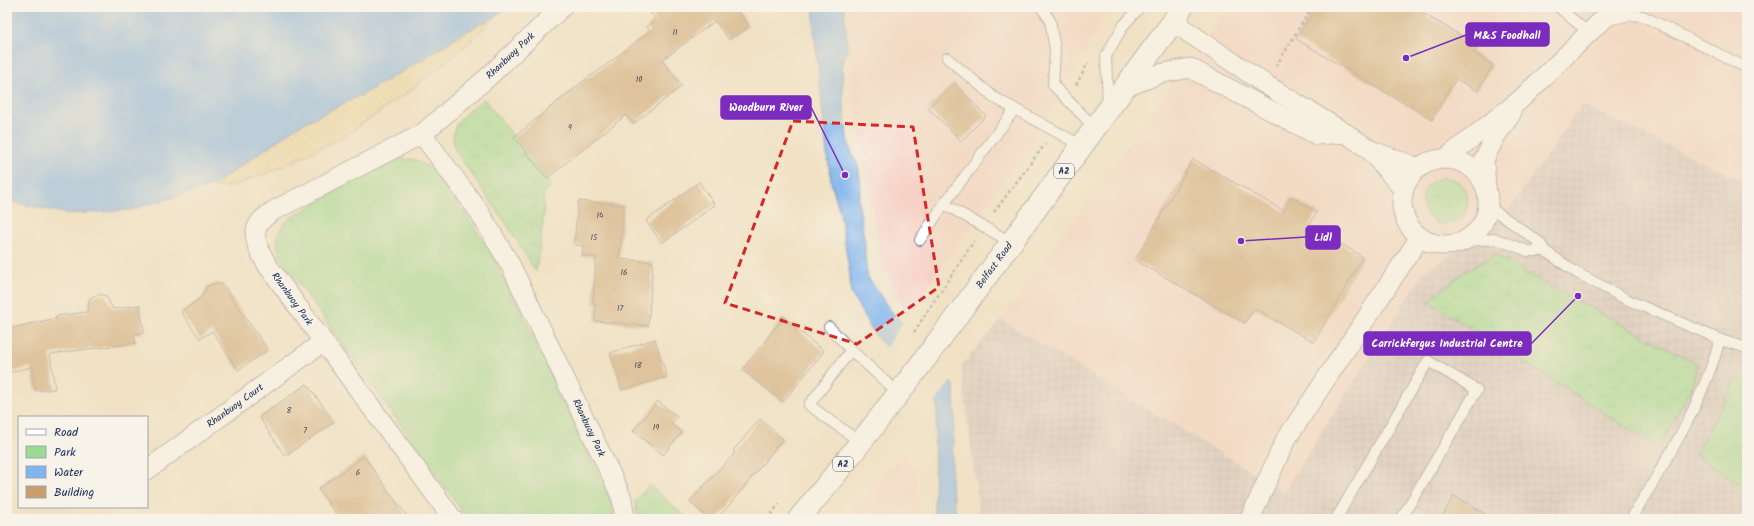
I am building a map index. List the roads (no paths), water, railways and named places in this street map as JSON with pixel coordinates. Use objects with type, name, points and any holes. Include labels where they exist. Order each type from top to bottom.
[{"type":"highway","name":"Belfast Road","points":[[799,519],[892,401],[1012,243],[1177,14]]},
{"type":"street","name":"Rhanbuoy Park","points":[[453,519],[263,258],[255,236],[257,225],[263,218],[273,211],[422,134],[487,78],[562,7]]},
{"type":"street","points":[[1445,159],[1520,100],[1595,27],[1619,7]]},
{"type":"street","points":[[1177,14],[1265,84],[1345,132],[1369,149],[1419,168]]},
{"type":"street","points":[[1124,88],[1158,74],[1190,68],[1317,135],[1345,132]]},
{"type":"street","points":[[1487,199],[1481,178],[1471,168],[1459,161],[1445,159],[1431,161],[1419,168],[1409,177],[1403,190],[1402,203],[1404,216],[1410,228],[1420,237],[1433,244],[1448,245],[1463,241],[1475,233],[1484,220],[1487,199],[1484,160],[1495,136],[1520,100]]},
{"type":"street","name":"Rhanbuoy Park","points":[[422,134],[478,210],[512,266],[617,487],[622,499],[625,519]]},
{"type":"street","points":[[1369,149],[1403,190]]},
{"type":"street","points":[[1250,519],[1285,441],[1420,237]]},
{"type":"street","name":"Rhanbuoy Court","points":[[148,469],[324,342]]},
{"type":"lane","points":[[1041,7],[1050,20],[1055,50],[1053,85],[1095,128]]},
{"type":"lane","points":[[1108,109],[1106,56],[1123,26],[1140,7]]},
{"type":"lane","points":[[1558,7],[1595,27],[1642,11],[1747,68]]},
{"type":"lane","points":[[947,58],[995,98],[1082,146]]},
{"type":"lane","points":[[920,240],[944,204],[1015,109]]},
{"type":"lane","points":[[1487,199],[1539,242],[1545,251],[1577,274],[1628,300],[1720,339],[1747,348]]},
{"type":"lane","points":[[944,204],[1012,243]]},
{"type":"lane","points":[[1463,241],[1496,239],[1528,251],[1545,251]]},
{"type":"lane","points":[[829,327],[851,350],[875,371],[892,401]]},
{"type":"lane","points":[[1631,519],[1678,439],[1712,366],[1720,339]]},
{"type":"lane","points":[[851,350],[809,405],[860,442]]},
{"type":"lane","points":[[1336,519],[1428,361],[1477,390],[1402,519]]},
{"type":"water","points":[[7,7],[507,7],[499,14],[460,35],[413,65],[363,94],[301,124],[212,186],[130,210],[69,214],[7,201]]},
{"type":"water","points":[[814,7],[844,7],[848,51],[842,62],[843,96],[847,139],[858,166],[861,185],[858,200],[865,245],[867,276],[888,307],[954,386],[955,417],[951,485],[956,512],[955,519],[934,519],[935,438],[938,404],[874,334],[851,293],[850,275],[840,212],[832,186],[827,154],[814,29]]},
{"type":"place","name":"M&S Foodhall","points":[[1406,58]]},
{"type":"place","name":"Woodburn River","points":[[845,175]]},
{"type":"place","name":"Lidl","points":[[1241,241]]},
{"type":"place","name":"Carrickfergus Industrial Centre","points":[[1578,296]]}]
